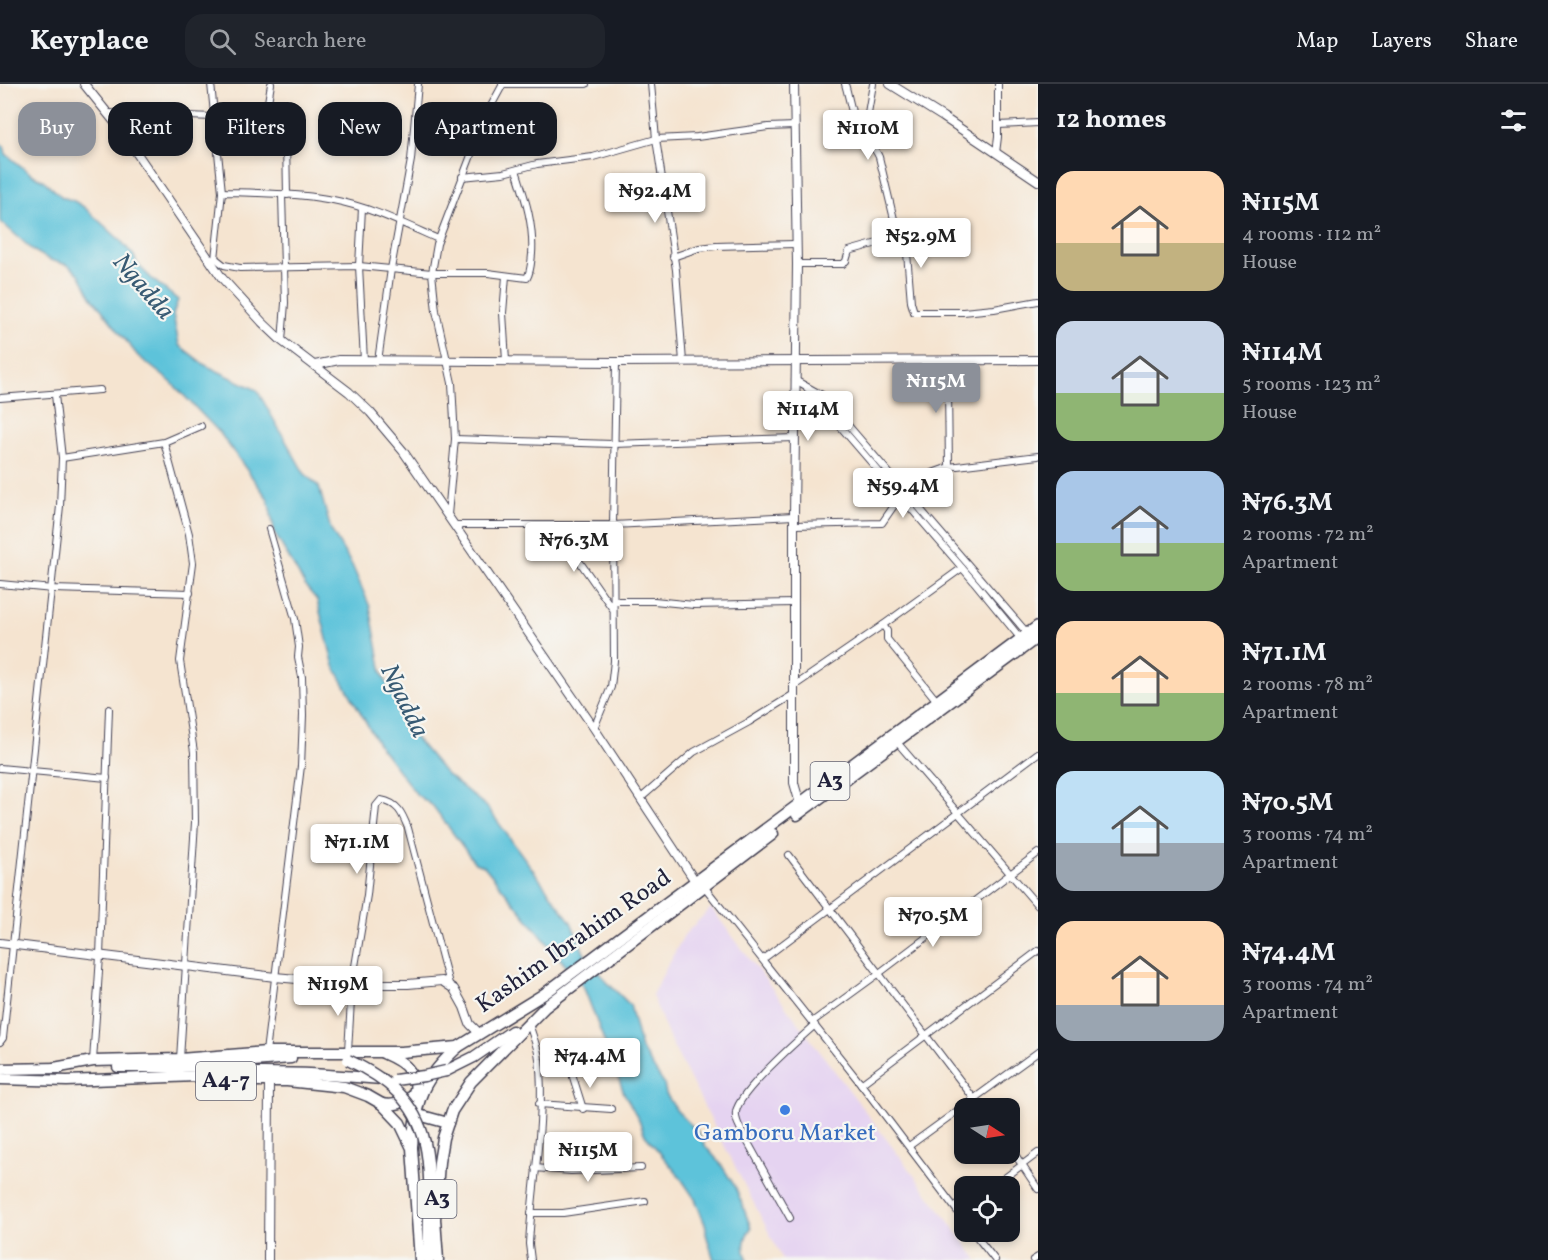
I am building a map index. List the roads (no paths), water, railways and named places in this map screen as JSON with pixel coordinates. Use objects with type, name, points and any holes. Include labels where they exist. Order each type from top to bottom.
[{"type":"highway","name":"Kashim Ibrahim Road","points":[[54,1068],[93,1061],[180,1059],[266,1052],[348,1055],[378,1051],[401,1052],[458,1047],[547,1001],[699,883],[1030,640],[1038,626]]},
{"type":"highway","name":"Kashim Ibrahim Road","points":[[699,883],[800,804],[894,739],[938,701],[1030,640]]},
{"type":"highway","name":"Kashim Ibrahim Road","points":[[438,1260],[435,1219],[439,1162],[443,1138],[453,1111],[471,1082],[529,1023],[547,1001]]},
{"type":"highway","name":"A4-7","points":[[0,1079],[78,1081],[268,1072],[344,1075],[394,1080],[424,1076],[446,1071],[474,1057],[547,1001]]},
{"type":"highway","points":[[412,1148],[416,1113],[423,1087],[438,1066],[458,1047]]},
{"type":"highway","points":[[378,1051],[403,1064],[415,1082],[411,1098],[402,1104],[394,1106],[381,1104]]},
{"type":"highway","name":"A4-7","points":[[0,1070],[181,1067],[348,1055]]},
{"type":"highway","name":"A3","points":[[348,1055],[391,1085],[414,1114],[422,1130],[429,1168],[427,1229],[429,1260]]},
{"type":"highway","name":"A4-7","points":[[196,1076],[229,1081],[307,1082],[344,1087],[362,1094],[381,1104],[400,1123],[412,1148],[414,1161]]},
{"type":"highway","points":[[416,1113],[448,1123]]},
{"type":"highway","name":"A3","points":[[414,1161],[420,1260]]},
{"type":"main road","points":[[794,84],[797,264],[794,783],[800,804]]},
{"type":"main road","points":[[890,84],[1038,181]]},
{"type":"main road","points":[[0,943],[275,977],[352,984],[408,984],[442,981],[454,989],[470,1024],[480,1034]]},
{"type":"street","points":[[84,84],[108,113]]},
{"type":"street","points":[[211,84],[213,102]]},
{"type":"street","points":[[268,102],[271,84]]},
{"type":"street","points":[[378,362],[391,269],[411,160],[418,84]]},
{"type":"street","points":[[448,515],[455,439],[452,383],[436,311],[432,273],[438,239],[478,130],[502,84],[585,84]]},
{"type":"street","points":[[651,84],[656,139],[679,300],[683,362]]},
{"type":"street","points":[[844,84],[857,126],[876,149],[879,157],[898,240],[907,253],[911,302],[914,312],[963,312],[1038,301]]},
{"type":"street","points":[[864,136],[873,84]]},
{"type":"street","points":[[996,153],[999,125],[998,84]]},
{"type":"street","points":[[999,125],[1038,123]]},
{"type":"street","points":[[462,177],[503,173],[537,164],[612,153],[656,139],[697,137],[768,127],[795,126]]},
{"type":"street","points":[[137,156],[213,268],[282,341],[349,392],[370,412],[403,451],[456,525],[699,883],[763,959],[954,1201]]},
{"type":"street","points":[[213,268],[222,192],[218,156]]},
{"type":"street","points":[[282,341],[286,156]]},
{"type":"street","points":[[215,258],[224,265],[240,268],[359,266],[432,273],[488,273],[527,278],[531,266],[531,221],[528,204],[516,170]]},
{"type":"street","points":[[222,192],[333,200],[362,207],[400,221],[438,239]]},
{"type":"street","points":[[362,207],[359,266],[364,362]]},
{"type":"street","points":[[797,264],[843,264],[849,251],[898,240]]},
{"type":"street","points":[[673,257],[707,247],[795,244]]},
{"type":"street","points":[[506,276],[503,313],[506,361]]},
{"type":"street","points":[[315,365],[339,360],[364,362],[1038,360]]},
{"type":"street","points":[[945,360],[948,389],[949,466]]},
{"type":"street","points":[[594,728],[611,687],[614,661],[613,444],[616,362]]},
{"type":"street","points":[[795,380],[822,395],[1030,640]]},
{"type":"street","points":[[805,384],[900,497],[1030,640]]},
{"type":"street","points":[[0,398],[100,390]]},
{"type":"street","points":[[0,1042],[5,1028],[60,506],[62,458],[54,395]]},
{"type":"street","points":[[62,458],[164,442],[201,426]]},
{"type":"street","points":[[455,439],[613,444],[795,438]]},
{"type":"street","points":[[164,442],[189,534],[193,563],[180,662],[194,753],[195,822],[180,1059]]},
{"type":"street","points":[[899,485],[949,466],[1038,456]]},
{"type":"street","points":[[456,525],[613,525],[794,520],[882,523],[900,497]]},
{"type":"street","points":[[554,525],[614,610]]},
{"type":"street","points":[[266,1052],[301,766],[303,715],[302,677],[295,619],[269,529]]},
{"type":"street","points":[[641,798],[694,752],[749,722],[963,568]]},
{"type":"street","points":[[0,584],[53,589],[190,593]]},
{"type":"street","points":[[614,601],[654,601],[694,605],[794,603]]},
{"type":"street","points":[[883,625],[888,631],[887,639],[938,701]]},
{"type":"street","points":[[93,1061],[100,956],[109,709]]},
{"type":"street","points":[[894,739],[1038,906]]},
{"type":"street","points":[[763,959],[1038,753]]},
{"type":"street","points":[[0,768],[107,778]]},
{"type":"street","points":[[348,1055],[352,984],[367,895],[376,806],[381,800],[390,802],[400,809],[408,828],[449,984]]},
{"type":"street","points":[[790,1218],[741,1130],[735,1110],[767,1071],[813,1023],[1038,853]]},
{"type":"street","points":[[789,855],[972,1098]]},
{"type":"street","points":[[861,1084],[1038,951]]},
{"type":"street","points":[[529,1023],[539,1058],[539,1130],[529,1244],[531,1260]]},
{"type":"street","points":[[974,1098],[1038,1052]]},
{"type":"street","points":[[573,1077],[583,1109]]},
{"type":"street","points":[[268,1260],[270,1080]]},
{"type":"street","points":[[539,1104],[583,1109],[610,1109]]},
{"type":"street","points":[[909,1146],[954,1113]]},
{"type":"street","points":[[1008,1176],[1038,1154]]},
{"type":"street","points":[[1020,1161],[1038,1189]]},
{"type":"street","points":[[535,1168],[571,1171],[642,1168]]},
{"type":"street","points":[[531,1213],[563,1213],[645,1201]]},
{"type":"street","points":[[980,1242],[994,1260]]},
{"type":"street","points":[[1033,1260],[1038,1257]]},
{"type":"water","name":"Ngadda","points":[[0,143],[4,146],[6,154],[31,174],[43,180],[62,197],[84,207],[121,241],[134,256],[137,264],[151,278],[178,300],[173,314],[179,345],[205,365],[257,390],[304,473],[319,487],[331,530],[352,565],[370,607],[382,673],[407,728],[445,773],[487,807],[571,922],[584,953],[607,982],[630,1005],[641,1049],[664,1084],[666,1094],[677,1111],[697,1131],[736,1188],[751,1228],[745,1244],[748,1260],[714,1260],[706,1227],[695,1199],[645,1135],[624,1093],[584,988],[484,866],[475,863],[433,806],[417,795],[379,745],[334,666],[317,600],[306,587],[275,534],[268,499],[220,433],[171,382],[138,356],[91,296],[79,274],[68,265],[50,260],[34,251],[0,221]]},
{"type":"place","name":"Gamboru Market","points":[[785,1110]]}]
